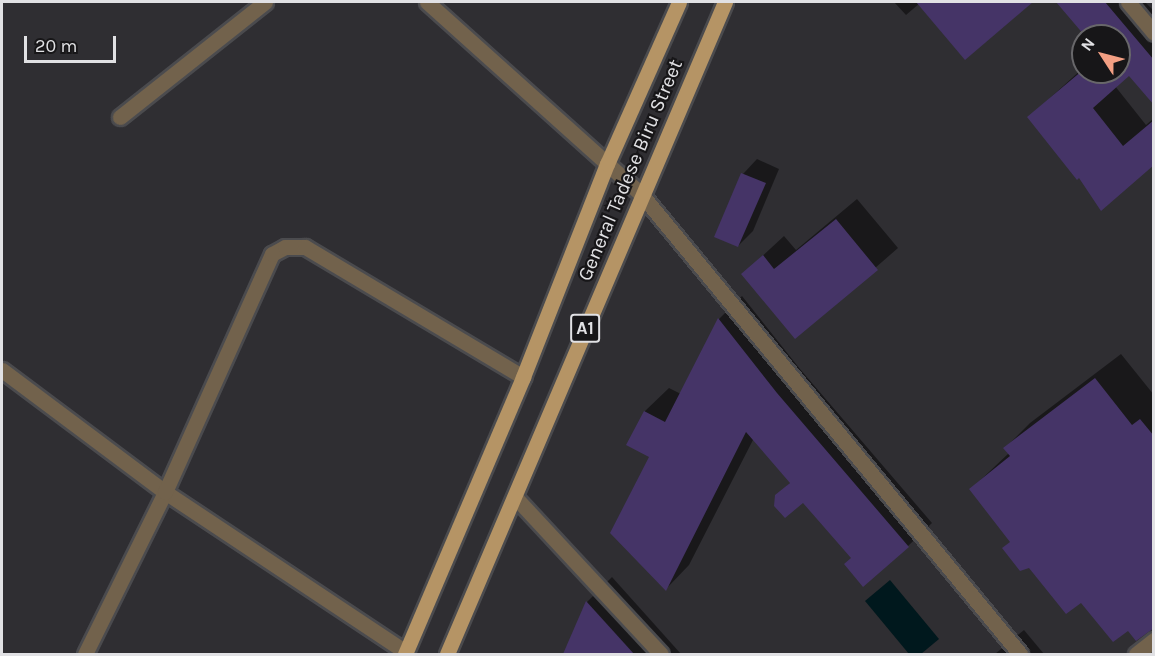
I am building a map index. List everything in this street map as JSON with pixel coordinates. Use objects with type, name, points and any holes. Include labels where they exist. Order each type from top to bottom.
[{"type":"main road","name":"General Tadese Biru Street","points":[[405,653],[523,377],[607,164],[679,2]]},
{"type":"main road","name":"General Tadese Biru Street","points":[[447,654],[641,194],[725,2]]},
{"type":"street","points":[[120,117],[265,2]]},
{"type":"street","points":[[427,2],[641,194],[1020,654]]},
{"type":"street","points":[[1136,4],[1154,33]]},
{"type":"street","points":[[85,654],[165,492],[272,254],[285,247],[305,247],[523,377]]},
{"type":"street","points":[[2,370],[165,492],[405,653]]},
{"type":"street","points":[[515,497],[661,654]]},
{"type":"street","points":[[1136,654],[1154,640]]},
{"type":"water","points":[[890,580],[939,639],[921,654],[909,654],[865,601]]},
{"type":"building","points":[[916,2],[1033,2],[965,60]]},
{"type":"building","points":[[1056,2],[1105,2],[1124,24],[1075,24]]},
{"type":"building","points":[[1131,33],[1154,60],[1154,105],[1131,78]]},
{"type":"building","points":[[1071,80],[1071,84],[1120,84],[1093,108],[1123,146],[1154,120],[1154,165],[1101,211],[1079,178],[1077,180],[1027,117]]},
{"type":"building","points":[[741,173],[766,183],[738,247],[714,237]]},
{"type":"building","points":[[836,219],[878,270],[795,339],[741,274],[763,255],[774,269]]},
{"type":"building","points":[[718,318],[777,393],[909,547],[863,587],[844,564],[851,558],[803,503],[785,518],[774,506],[775,495],[790,483],[746,432],[666,591],[610,533],[649,457],[626,445],[644,411],[665,422]]},
{"type":"building","points":[[1095,378],[1132,425],[1140,419],[1154,436],[1154,628],[1136,641],[1128,631],[1113,642],[1081,603],[1066,614],[1029,568],[1020,571],[1002,548],[1010,542],[969,489],[1010,456],[1003,448]]},
{"type":"building","points":[[586,601],[634,654],[563,654]]}]
